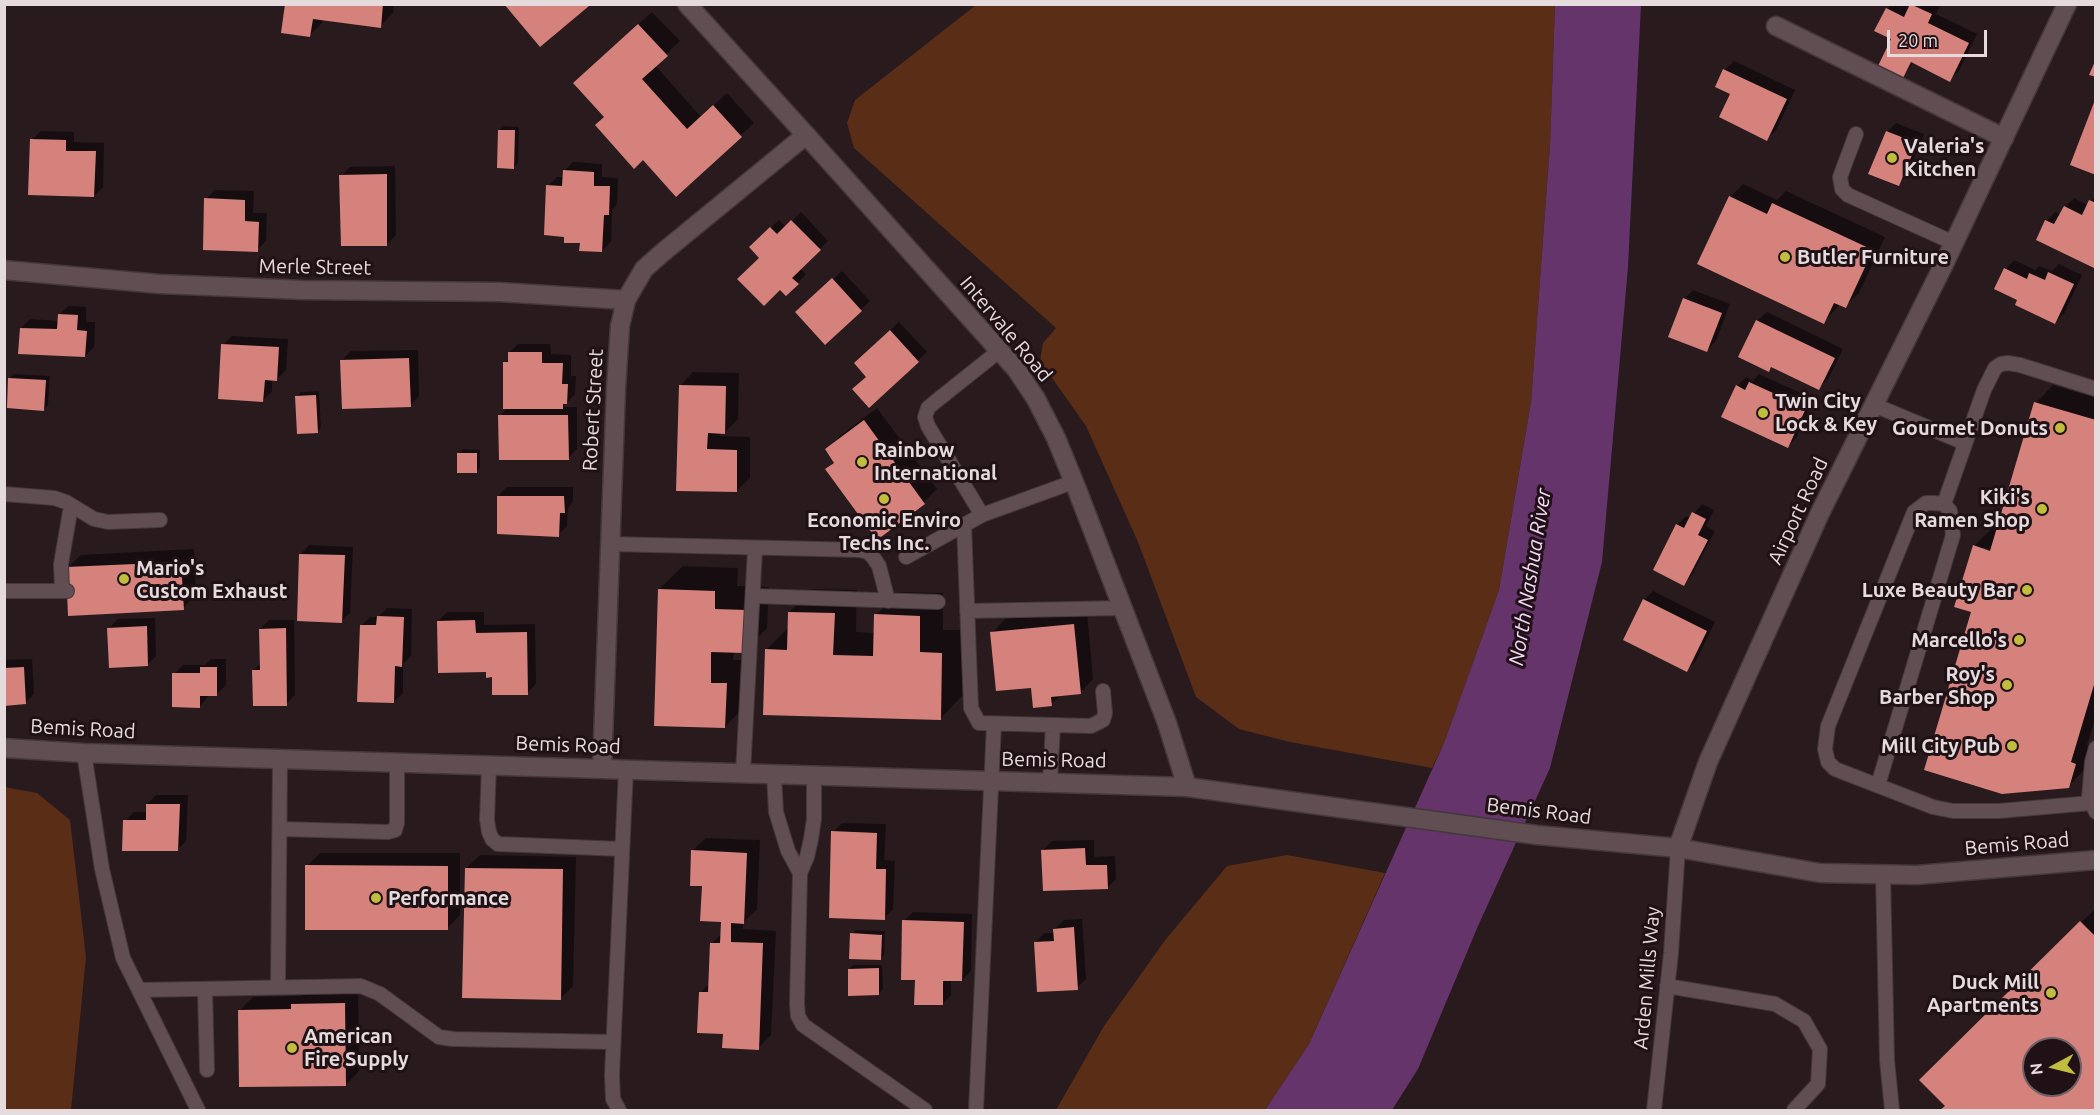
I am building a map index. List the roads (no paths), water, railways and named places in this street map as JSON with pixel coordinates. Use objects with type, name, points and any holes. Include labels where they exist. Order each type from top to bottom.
[{"type":"main road","name":"Intervale Road","points":[[687,4],[1016,369],[1036,399],[1056,438],[1123,608],[1167,723],[1187,787]]},
{"type":"main road","name":"Airport Road","points":[[1678,848],[1708,762],[1820,513],[1954,243],[2067,4]]},
{"type":"main road","points":[[1776,26],[2004,138]]},
{"type":"main road","name":"Robert Street","points":[[602,768],[616,388],[620,326],[626,300],[645,269],[662,253],[806,135]]},
{"type":"main road","name":"Merle Street","points":[[4,270],[159,284],[303,290],[499,292],[626,300]]},
{"type":"main road","name":"Bemis Road","points":[[4,748],[84,753],[1187,787],[1537,835],[1678,848],[1820,873],[1917,875],[2096,860]]},
{"type":"lane","points":[[1856,134],[1840,177],[1842,189],[1848,195],[1954,243]]},
{"type":"lane","points":[[982,515],[928,426],[925,417],[928,408],[999,351]]},
{"type":"lane","points":[[1944,504],[1990,376],[1995,368],[2001,364],[2020,365],[2096,389]]},
{"type":"lane","points":[[1874,405],[1965,443]]},
{"type":"lane","points":[[906,557],[982,515],[1073,482]]},
{"type":"lane","points":[[4,494],[54,498],[94,519],[108,522],[160,520]]},
{"type":"lane","points":[[1878,785],[1953,535],[1950,511],[1944,504],[1926,503],[1914,512],[1828,726],[1825,749],[1828,762],[1835,769],[1933,807],[1953,811],[2093,807],[2089,798],[2089,785],[2096,748]]},
{"type":"lane","points":[[4,591],[64,591],[61,564],[71,506]]},
{"type":"lane","points":[[964,524],[971,708],[979,723],[1091,726],[1103,720],[1105,713],[1103,691]]},
{"type":"lane","points":[[610,544],[868,552],[879,566],[888,601]]},
{"type":"lane","points":[[743,773],[755,549]]},
{"type":"lane","points":[[753,596],[938,602]]},
{"type":"lane","points":[[967,611],[1123,608]]},
{"type":"lane","points":[[976,1110],[994,724]]},
{"type":"lane","points":[[1050,782],[1053,725]]},
{"type":"lane","points":[[84,753],[102,869],[123,958],[198,1110]]},
{"type":"lane","points":[[278,987],[280,759]]},
{"type":"lane","points":[[280,829],[388,832],[395,830],[397,762]]},
{"type":"lane","points":[[489,765],[489,832],[498,844],[622,849]]},
{"type":"lane","points":[[619,1110],[614,1099],[613,1042],[626,769]]},
{"type":"lane","points":[[774,774],[776,812],[788,851],[800,873]]},
{"type":"lane","points":[[814,775],[814,819],[807,857],[800,873],[798,1016],[803,1025],[925,1110]]},
{"type":"lane","name":"Arden Mills Way","points":[[1654,1110],[1678,848]]},
{"type":"lane","points":[[1883,874],[1887,1060],[1892,1110]]},
{"type":"lane","points":[[139,990],[349,985],[371,989],[439,1037],[613,1042]]},
{"type":"lane","points":[[1667,986],[1775,1004],[1804,1021],[1820,1049],[1818,1084],[1794,1110]]},
{"type":"lane","points":[[205,989],[207,1070]]},
{"type":"water","name":"North Nashua River","points":[[1555,5],[1641,5],[1628,267],[1602,562],[1550,768],[1478,926],[1418,1069],[1392,1110],[1265,1110],[1309,1044],[1444,743],[1499,590],[1531,402],[1550,144]]},
{"type":"place","name":"Valeria's Kitchen","points":[[1892,158]]},
{"type":"place","name":"Butler Furniture","points":[[1785,257]]},
{"type":"place","name":"Twin City Lock & Key","points":[[1763,413]]},
{"type":"place","name":"Gourmet Donuts","points":[[2060,428]]},
{"type":"place","name":"Rainbow International","points":[[862,462]]},
{"type":"place","name":"Economic Enviro Techs Inc.","points":[[884,499]]},
{"type":"place","name":"Kiki's Ramen Shop","points":[[2042,509]]},
{"type":"place","name":"Mario's Custom Exhaust","points":[[124,579]]},
{"type":"place","name":"Luxe Beauty Bar","points":[[2027,590]]},
{"type":"place","name":"Marcello's","points":[[2019,640]]},
{"type":"place","name":"Roy's Barber Shop","points":[[2007,685]]},
{"type":"place","name":"Mill City Pub","points":[[2012,746]]},
{"type":"place","name":"Performance","points":[[376,898]]},
{"type":"place","name":"Duck Mill Apartments","points":[[2051,993]]},
{"type":"place","name":"American Fire Supply","points":[[292,1048]]}]
